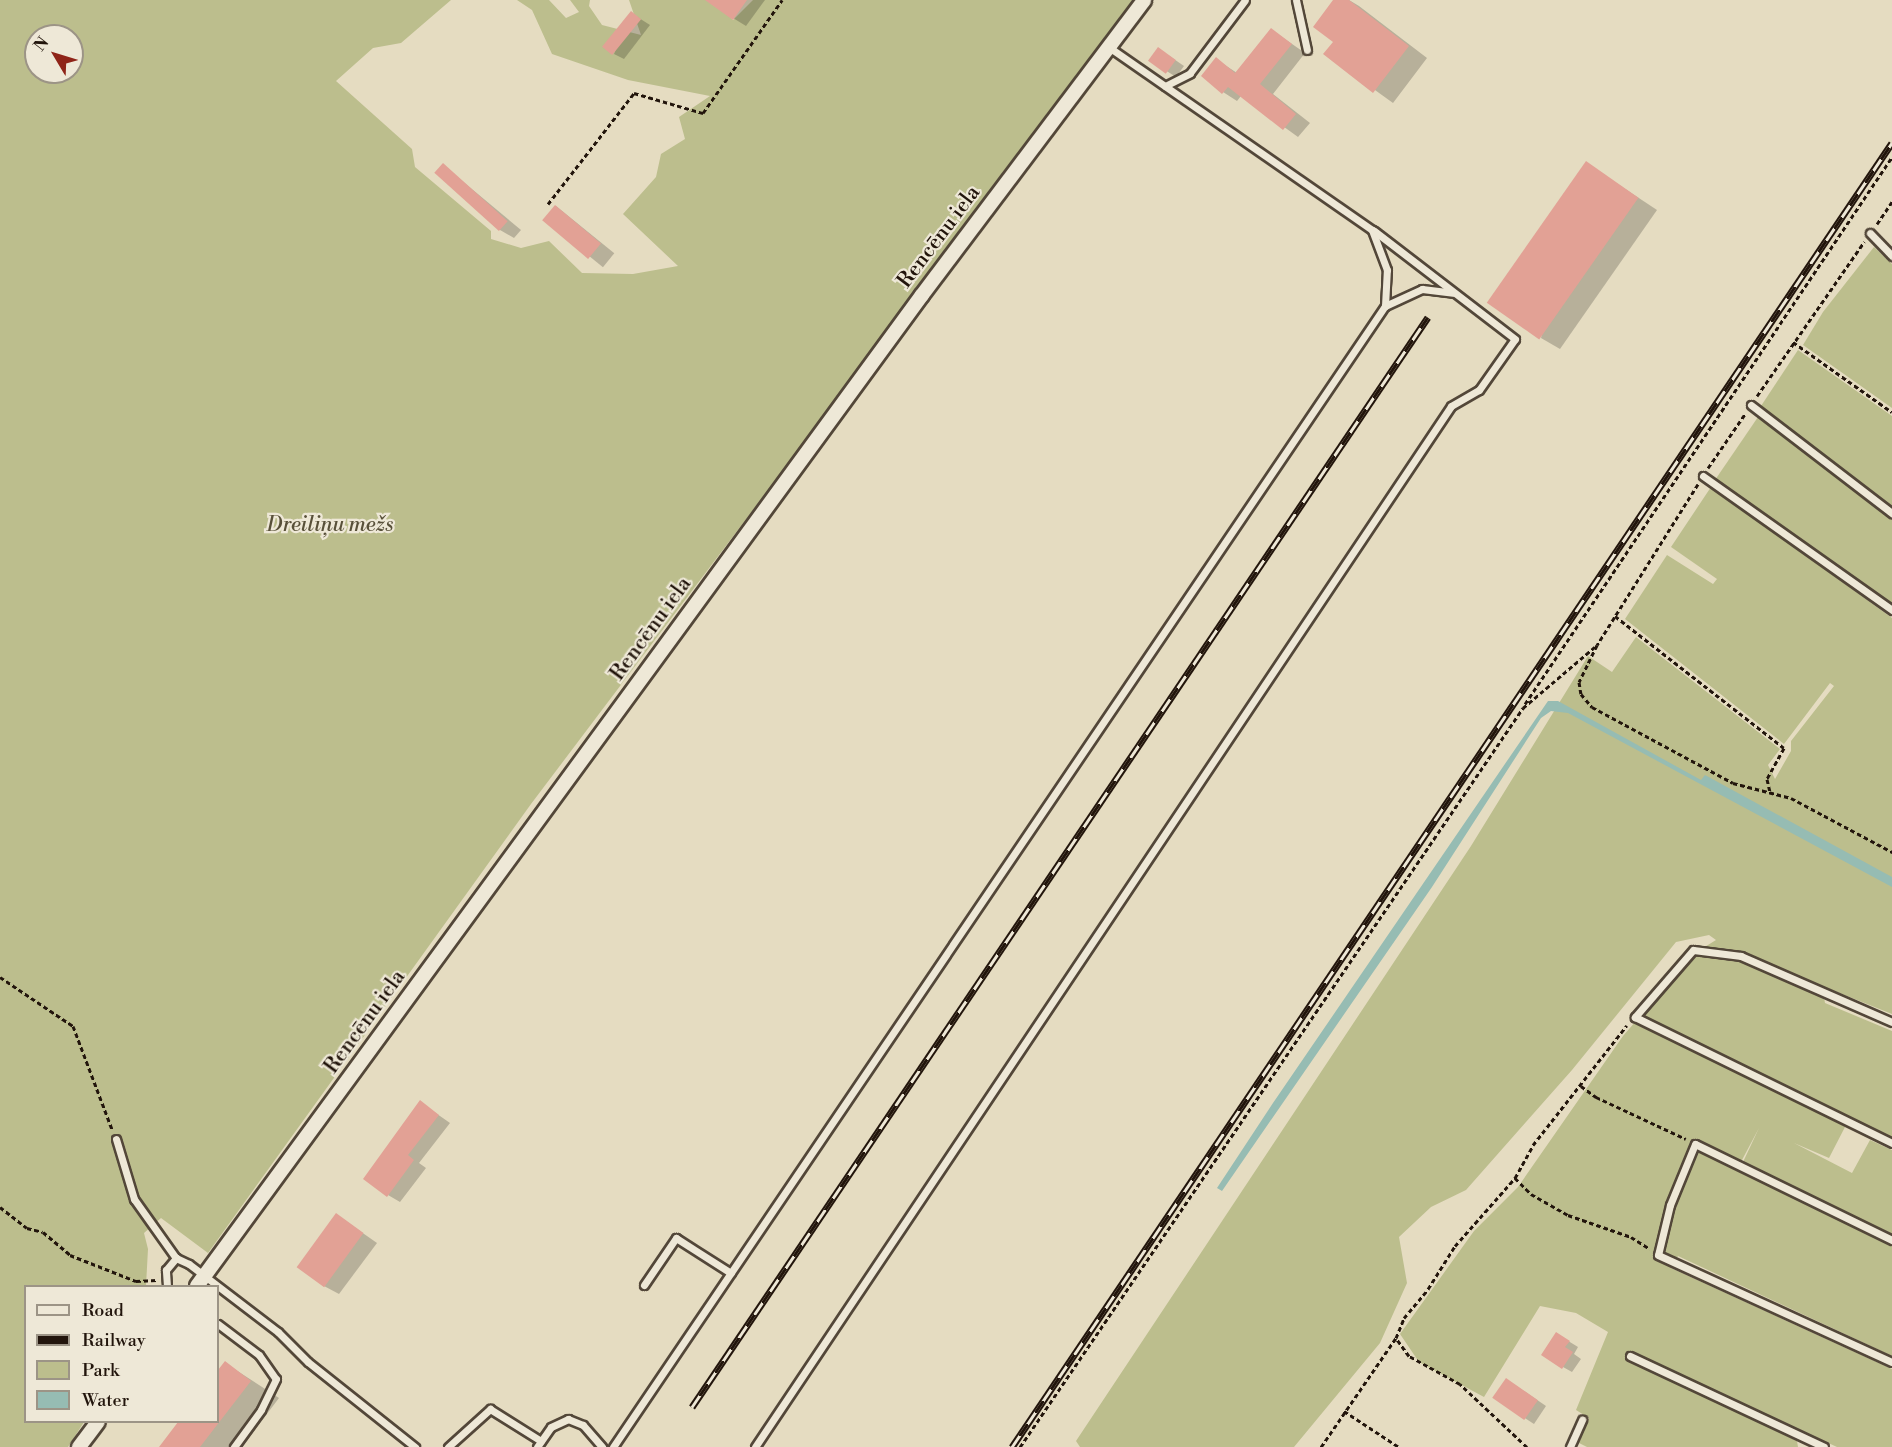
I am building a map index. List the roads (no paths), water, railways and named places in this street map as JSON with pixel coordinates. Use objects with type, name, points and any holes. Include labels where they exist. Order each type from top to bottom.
[{"type":"street","name":"Rencēnu iela","points":[[201,1281],[753,524],[1144,0]]},
{"type":"street","points":[[79,1447],[97,1423]]},
{"type":"lane","points":[[1165,86],[1190,73],[1245,0]]},
{"type":"lane","points":[[1296,0],[1307,50]]},
{"type":"lane","points":[[755,1447],[1451,406],[1479,390],[1515,339],[1372,230],[1109,47]]},
{"type":"lane","points":[[613,1447],[1385,306],[1387,270],[1372,230]]},
{"type":"lane","points":[[1870,233],[1892,256]]},
{"type":"lane","points":[[1385,306],[1422,289],[1455,293]]},
{"type":"lane","points":[[1750,405],[1892,513]]},
{"type":"lane","points":[[1703,476],[1892,610]]},
{"type":"lane","points":[[1892,1022],[1741,956],[1693,950],[1635,1017],[1892,1143]]},
{"type":"lane","points":[[116,1139],[134,1199],[176,1258],[201,1281]]},
{"type":"lane","points":[[1892,1240],[1695,1144],[1670,1205],[1659,1255],[1892,1362]]},
{"type":"lane","points":[[644,1285],[676,1238],[730,1273]]},
{"type":"lane","points":[[167,1282],[166,1270],[176,1258]]},
{"type":"lane","points":[[219,1295],[415,1447]]},
{"type":"lane","points":[[219,1325],[260,1355],[276,1379],[261,1410],[234,1447]]},
{"type":"lane","points":[[1630,1356],[1824,1447]]},
{"type":"lane","points":[[448,1447],[490,1409],[539,1444],[551,1427],[568,1419],[583,1425],[602,1447]]},
{"type":"lane","points":[[1572,1446],[1582,1420]]},
{"type":"water","points":[[1548,701],[1558,701],[1701,780],[1705,775],[1892,877],[1892,887],[1568,713],[1551,711],[1541,718],[1432,887],[1222,1191],[1217,1188],[1273,1103]]},
{"type":"railway","points":[[1012,1447],[1892,143]]},
{"type":"railway","points":[[692,1407],[1428,317]]},
{"type":"park label","name":"Dreiliņu mežs","points":[[330,525]]}]
